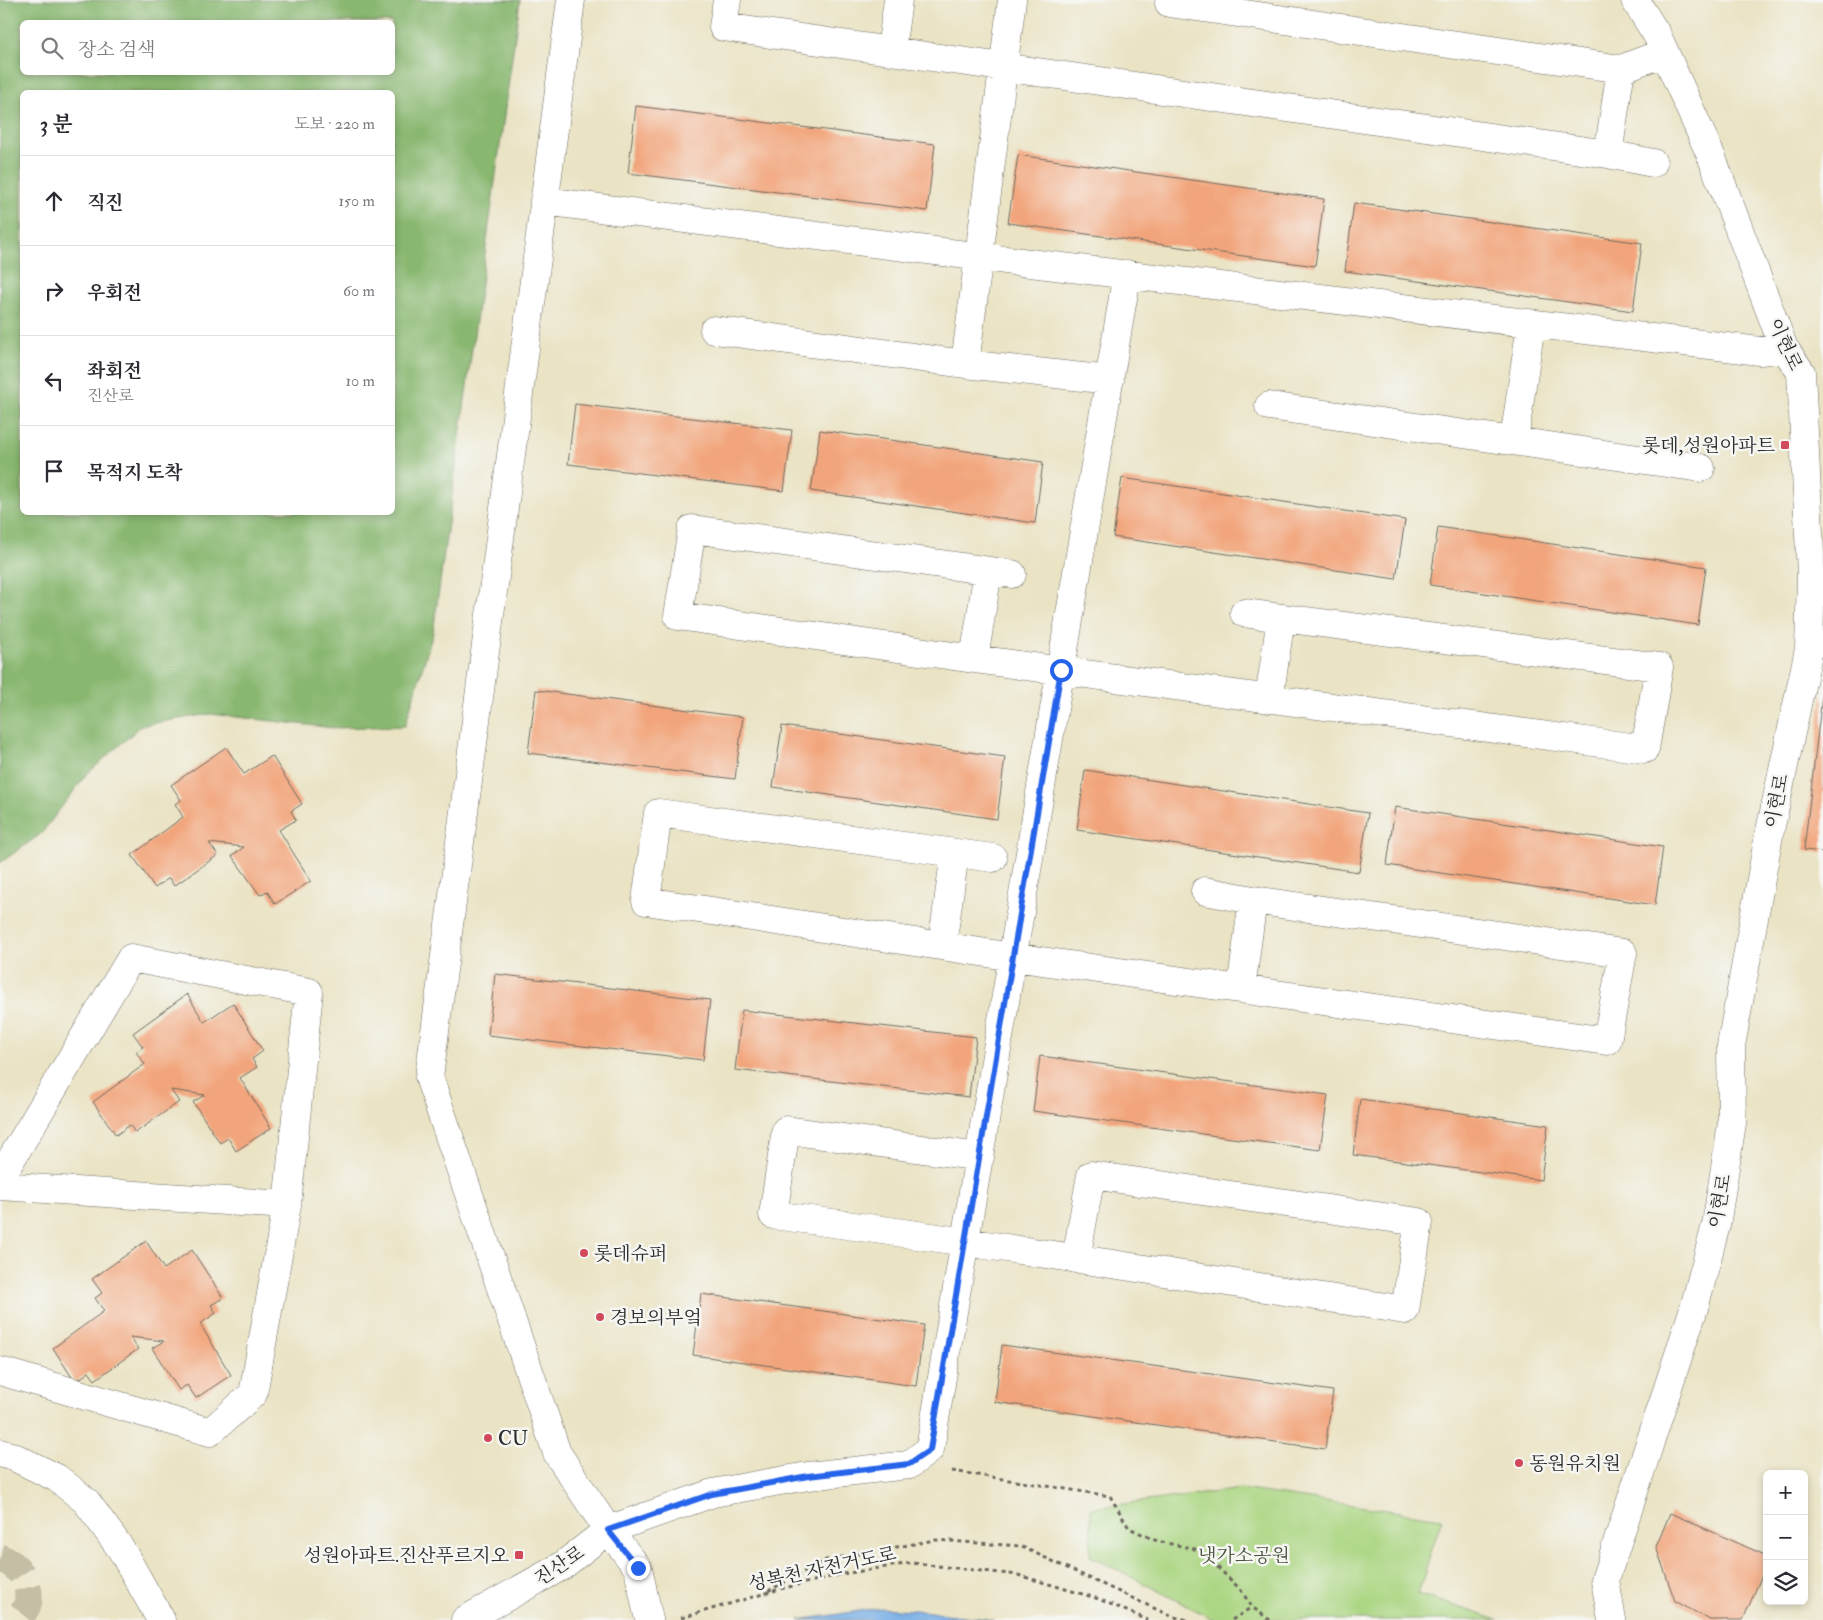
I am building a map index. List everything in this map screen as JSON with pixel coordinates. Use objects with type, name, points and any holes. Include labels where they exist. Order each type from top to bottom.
[{"type":"street","points":[[571,0],[429,1077],[557,1453],[608,1530],[638,1568],[649,1620]]},
{"type":"street","points":[[727,0],[723,27],[1608,154],[1653,163]]},
{"type":"street","points":[[892,50],[898,0]]},
{"type":"street","points":[[965,364],[977,258],[1012,0]]},
{"type":"street","points":[[544,200],[977,258],[1127,274],[1531,324],[1772,349],[1763,300],[1656,56],[1624,0]]},
{"type":"street","name":"이현로","points":[[1612,1620],[1605,1580],[1694,1308],[1716,1225],[1732,1123],[1731,1046],[1768,840],[1809,649],[1811,574],[1812,370],[1772,349],[1712,158],[1657,35],[1635,0]]},
{"type":"street","points":[[1169,3],[1621,69],[1656,56]]},
{"type":"street","points":[[1608,154],[1621,69]]},
{"type":"street","points":[[909,1464],[930,1450],[1127,274]]},
{"type":"street","points":[[1514,440],[1531,324]]},
{"type":"street","points":[[714,330],[965,364],[1110,380]]},
{"type":"street","points":[[1269,406],[1701,468]]},
{"type":"street","points":[[974,659],[1000,572],[692,529],[678,616],[974,659],[1645,749],[1659,666],[1244,613]]},
{"type":"street","points":[[1269,699],[1281,618]]},
{"type":"street","points":[[993,858],[658,813],[646,901],[1013,957],[1606,1040],[1623,953],[1253,900],[1205,891]]},
{"type":"street","points":[[942,946],[955,853]]},
{"type":"street","points":[[1241,989],[1253,900]]},
{"type":"street","points":[[0,1178],[131,958],[309,992],[287,1205],[253,1394],[210,1432],[0,1371]]},
{"type":"street","points":[[980,1157],[786,1130],[773,1215],[966,1240],[1076,1259],[1405,1310],[1419,1222],[1092,1175],[1076,1259]]},
{"type":"street","points":[[0,1186],[287,1205]]},
{"type":"street","points":[[0,1453],[14,1457],[57,1478],[86,1501],[121,1549],[161,1620]]},
{"type":"street","name":"진산로","points":[[465,1620],[562,1566],[608,1530],[712,1494],[808,1476],[909,1464]]},
{"type":"path","points":[[909,1464],[1110,1496],[1129,1528],[1157,1541],[1200,1550],[1240,1589],[1252,1607],[1270,1620]]},
{"type":"path","points":[[763,1594],[826,1560],[935,1540],[1020,1546],[1173,1617],[1189,1620]]},
{"type":"path","name":"성복천 자전거도로","points":[[676,1620],[763,1594],[842,1574],[911,1563],[1018,1575],[1096,1598],[1148,1620]]},
{"type":"path","points":[[1232,1620],[1252,1607]]},
{"type":"green space","points":[[0,0],[520,0],[433,633],[405,726],[334,728],[210,714],[142,725],[86,775],[41,834],[0,863]]},
{"type":"green space","name":"냇가소공원","points":[[1241,1489],[1442,1518],[1418,1594],[1498,1620],[1215,1620],[1090,1556],[1091,1508]]},
{"type":"water","points":[[879,1608],[914,1610],[994,1620],[799,1620]]},
{"type":"building","points":[[636,106],[935,144],[927,211],[628,173]]},
{"type":"building","points":[[1018,155],[1324,199],[1315,266],[1008,223]]},
{"type":"building","points":[[1354,203],[1642,243],[1633,311],[1345,271]]},
{"type":"building","points":[[575,404],[792,430],[784,491],[568,464]]},
{"type":"building","points":[[820,430],[1043,462],[1035,523],[811,491]]},
{"type":"building","points":[[1122,478],[1405,520],[1396,579],[1113,537]]},
{"type":"building","points":[[1438,527],[1706,567],[1698,625],[1430,585]]},
{"type":"building","points":[[536,690],[743,717],[735,779],[528,753]]},
{"type":"building","points":[[1823,696],[1823,852],[1804,850]]},
{"type":"building","points":[[782,726],[1005,757],[997,819],[773,787]]},
{"type":"building","points":[[226,747],[244,774],[272,756],[302,804],[291,811],[296,820],[279,830],[311,881],[275,904],[267,891],[260,895],[232,856],[244,847],[209,843],[218,855],[174,886],[169,878],[155,888],[132,855],[183,817],[175,804],[181,800],[171,785]]},
{"type":"building","points":[[1085,770],[1368,813],[1359,872],[1077,830]]},
{"type":"building","points":[[1395,807],[1663,847],[1655,905],[1387,865]]},
{"type":"building","points":[[495,974],[710,1000],[703,1060],[488,1035]]},
{"type":"building","points":[[187,994],[204,1022],[233,1003],[263,1051],[252,1059],[257,1067],[240,1078],[271,1128],[236,1151],[228,1138],[220,1143],[193,1102],[205,1095],[171,1090],[179,1102],[135,1133],[130,1125],[116,1135],[93,1102],[145,1064],[136,1052],[143,1047],[133,1033]]},
{"type":"building","points":[[742,1010],[976,1037],[969,1097],[735,1070]]},
{"type":"building","points":[[1040,1056],[1328,1095],[1320,1150],[1033,1111]]},
{"type":"building","points":[[1360,1099],[1548,1125],[1541,1180],[1353,1155]]},
{"type":"building","points":[[146,1241],[164,1269],[192,1250],[223,1298],[211,1305],[216,1313],[200,1324],[231,1375],[196,1398],[187,1385],[179,1390],[152,1348],[164,1341],[130,1337],[138,1349],[95,1380],[89,1372],[75,1382],[53,1348],[104,1311],[95,1298],[102,1293],[92,1279]]},
{"type":"building","points":[[701,1294],[924,1325],[916,1386],[693,1355]]},
{"type":"building","points":[[1002,1345],[1333,1391],[1325,1449],[995,1402]]},
{"type":"building","points":[[1670,1513],[1763,1554],[1763,1572],[1743,1620],[1710,1620],[1675,1601],[1656,1547]]},
{"type":"tunnel","points":[[0,1558],[9,1562],[17,1569],[27,1586],[29,1595],[27,1604],[23,1613],[15,1620]]},
{"type":"place","name":"롯데,성원아파트","points":[[1785,445]]},
{"type":"place","name":"롯데슈퍼","points":[[584,1253]]},
{"type":"place","name":"경보의부엌","points":[[600,1317]]},
{"type":"place","name":"CU","points":[[488,1438]]},
{"type":"place","name":"동원유치원","points":[[1519,1463]]},
{"type":"place","name":"성원아파트.진산푸르지오","points":[[519,1555]]},
{"type":"route","points":[[638,1568],[608,1530],[712,1494],[808,1476],[909,1464],[930,1450],[1061,670]]}]
